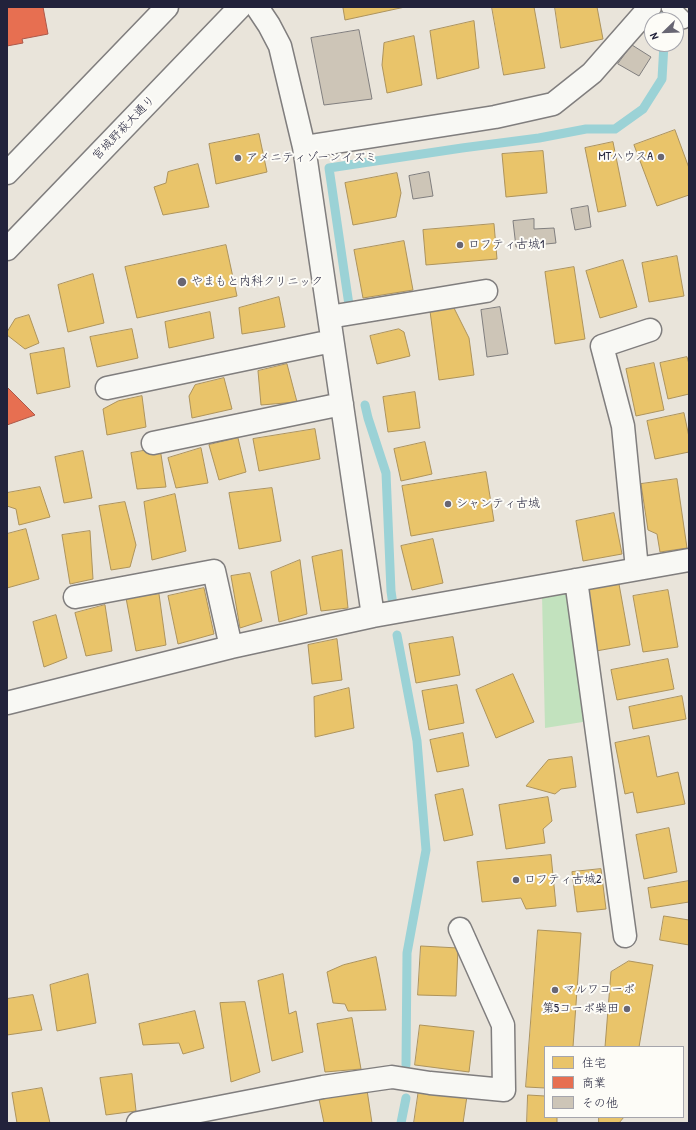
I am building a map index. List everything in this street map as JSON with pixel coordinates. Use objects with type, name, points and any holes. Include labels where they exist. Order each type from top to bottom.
[{"type":"street","points":[[7,173],[167,7]]},
{"type":"street","name":"宮城野萩大通り","points":[[7,249],[240,7]]},
{"type":"street","points":[[257,7],[280,46],[304,147],[373,616]]},
{"type":"street","points":[[304,147],[494,117],[553,104],[592,73],[650,7]]},
{"type":"street","points":[[329,317],[486,291]]},
{"type":"street","points":[[637,569],[623,426],[602,346],[650,330]]},
{"type":"street","points":[[107,388],[332,341]]},
{"type":"street","points":[[154,443],[342,404]]},
{"type":"street","points":[[7,703],[231,647],[373,616],[689,560]]},
{"type":"street","points":[[75,597],[214,571],[231,647]]},
{"type":"street","points":[[576,580],[626,936]]},
{"type":"street","points":[[138,1123],[324,1087],[392,1077],[430,1083],[504,1090],[502,1025],[460,929]]},
{"type":"green space","points":[[567,588],[589,721],[545,728],[542,595]]},
{"type":"building: 住宅","points":[[405,7],[345,20],[343,8]]},
{"type":"building: 住宅","points":[[492,7],[534,7],[545,68],[504,75]]},
{"type":"building: 住宅","points":[[555,7],[597,7],[603,39],[561,48]]},
{"type":"building: 住宅","points":[[474,21],[479,68],[437,79],[430,31]]},
{"type":"building: 住宅","points":[[414,36],[422,85],[387,93],[382,65],[384,43]]},
{"type":"building: 住宅","name":"MTハウスA","points":[[675,130],[689,168],[689,195],[657,206],[634,145]]},
{"type":"building: 住宅","name":"アメニティゾーンイズミ","points":[[259,134],[267,172],[216,184],[209,144]]},
{"type":"building: 住宅","points":[[613,142],[626,206],[598,212],[585,148]]},
{"type":"building: 住宅","points":[[543,151],[547,193],[506,197],[502,154]]},
{"type":"building: 住宅","points":[[198,164],[209,207],[163,215],[154,187],[166,183],[168,172]]},
{"type":"building: 住宅","points":[[397,173],[401,193],[396,217],[353,225],[345,183]]},
{"type":"building: 住宅","name":"ロフティ古城1","points":[[494,224],[497,259],[426,265],[423,230]]},
{"type":"building: 住宅","points":[[404,241],[413,290],[363,298],[354,250]]},
{"type":"building: 住宅","points":[[226,245],[237,296],[137,318],[125,267]]},
{"type":"building: 住宅","points":[[677,256],[684,296],[649,302],[642,263]]},
{"type":"building: 住宅","points":[[623,260],[637,307],[600,318],[586,271]]},
{"type":"building: 住宅","points":[[574,267],[585,339],[555,344],[545,272]]},
{"type":"building: 住宅","points":[[93,274],[104,323],[68,332],[58,285]]},
{"type":"building: 住宅","points":[[279,297],[285,327],[242,334],[239,308]]},
{"type":"building: 住宅","points":[[454,308],[469,338],[474,375],[439,380],[430,311]]},
{"type":"building: 住宅","points":[[210,312],[214,338],[169,348],[165,322]]},
{"type":"building: 住宅","points":[[29,315],[39,343],[25,349],[7,335],[7,332],[15,319]]},
{"type":"building: 住宅","points":[[132,329],[138,358],[97,367],[90,337]]},
{"type":"building: 住宅","points":[[399,329],[404,332],[410,356],[377,364],[370,336]]},
{"type":"building: 住宅","points":[[64,348],[70,387],[37,394],[30,354]]},
{"type":"building: 住宅","points":[[687,357],[689,364],[689,394],[668,399],[660,363]]},
{"type":"building: 住宅","points":[[654,363],[664,410],[636,416],[626,369]]},
{"type":"building: 住宅","points":[[287,364],[297,402],[261,405],[258,371]]},
{"type":"building: 住宅","points":[[224,378],[232,409],[192,418],[189,396],[195,385]]},
{"type":"building: 住宅","points":[[415,392],[420,428],[388,432],[383,397]]},
{"type":"building: 住宅","points":[[142,396],[146,427],[107,435],[103,409],[118,401]]},
{"type":"building: 住宅","points":[[684,413],[689,437],[689,452],[655,459],[647,421]]},
{"type":"building: 住宅","points":[[315,429],[320,459],[259,471],[253,439]]},
{"type":"building: 住宅","points":[[238,438],[246,472],[219,480],[209,445]]},
{"type":"building: 住宅","points":[[425,442],[432,474],[401,481],[394,449]]},
{"type":"building: 住宅","points":[[160,448],[166,487],[137,489],[131,453]]},
{"type":"building: 住宅","points":[[201,448],[208,483],[176,488],[168,458]]},
{"type":"building: 住宅","points":[[83,451],[92,498],[64,503],[55,457]]},
{"type":"building: 住宅","name":"シャンティ古城","points":[[486,472],[494,521],[411,536],[402,486]]},
{"type":"building: 住宅","points":[[677,479],[687,548],[660,552],[657,534],[648,530],[641,484]]},
{"type":"building: 住宅","points":[[40,487],[50,517],[19,525],[16,509],[7,506],[7,493]]},
{"type":"building: 住宅","points":[[272,488],[281,541],[239,549],[229,493]]},
{"type":"building: 住宅","points":[[175,494],[186,551],[152,560],[144,502]]},
{"type":"building: 住宅","points":[[125,502],[136,545],[130,567],[111,570],[99,506]]},
{"type":"building: 住宅","points":[[614,513],[622,554],[583,561],[576,521]]},
{"type":"building: 住宅","points":[[26,529],[39,579],[7,588],[7,534]]},
{"type":"building: 住宅","points":[[90,531],[93,579],[70,584],[62,535]]},
{"type":"building: 住宅","points":[[433,539],[443,583],[412,590],[401,546]]},
{"type":"building: 住宅","points":[[342,550],[348,608],[321,611],[312,557]]},
{"type":"building: 住宅","points":[[300,560],[307,614],[279,622],[271,572]]},
{"type":"building: 住宅","points":[[250,573],[262,621],[240,628],[231,576]]},
{"type":"building: 住宅","points":[[619,584],[630,645],[596,651],[586,589]]},
{"type":"building: 住宅","points":[[204,588],[214,634],[178,644],[168,596]]},
{"type":"building: 住宅","points":[[668,590],[678,647],[643,652],[633,596]]},
{"type":"building: 住宅","points":[[159,594],[166,645],[136,651],[126,598]]},
{"type":"building: 住宅","points":[[105,605],[112,651],[86,656],[75,613]]},
{"type":"building: 住宅","points":[[56,615],[67,658],[44,667],[33,622]]},
{"type":"building: 住宅","points":[[453,637],[460,675],[416,683],[409,644]]},
{"type":"building: 住宅","points":[[337,639],[342,680],[312,684],[308,645]]},
{"type":"building: 住宅","points":[[668,659],[674,689],[617,700],[611,670]]},
{"type":"building: 住宅","points":[[513,674],[534,722],[496,738],[476,690]]},
{"type":"building: 住宅","points":[[457,685],[464,723],[429,730],[422,691]]},
{"type":"building: 住宅","points":[[349,688],[354,728],[315,737],[314,697]]},
{"type":"building: 住宅","points":[[682,696],[686,719],[633,729],[629,707]]},
{"type":"building: 住宅","points":[[463,733],[469,766],[437,772],[430,740]]},
{"type":"building: 住宅","points":[[649,736],[657,777],[678,772],[685,804],[637,813],[633,792],[625,794],[615,743]]},
{"type":"building: 住宅","points":[[572,757],[576,787],[561,789],[555,794],[526,786],[548,760]]},
{"type":"building: 住宅","points":[[463,789],[473,835],[444,841],[435,795]]},
{"type":"building: 住宅","points":[[548,797],[552,821],[543,829],[545,843],[506,849],[499,805]]},
{"type":"building: 住宅","points":[[669,828],[677,872],[644,879],[636,835]]},
{"type":"building: 住宅","name":"ロフティ古城2","points":[[551,855],[556,906],[526,909],[521,898],[482,902],[477,862]]},
{"type":"building: 住宅","points":[[601,869],[606,909],[577,912],[572,872]]},
{"type":"building: 住宅","points":[[689,881],[689,902],[651,908],[648,888]]},
{"type":"building: 住宅","points":[[664,916],[689,920],[689,945],[660,940]]},
{"type":"building: 住宅","name":"マルワコーポ","points":[[538,930],[581,933],[573,1046],[544,1046],[544,1088],[526,1087]]},
{"type":"building: 住宅","points":[[421,946],[458,948],[456,996],[418,995]]},
{"type":"building: 住宅","points":[[376,957],[386,1010],[348,1011],[345,1004],[333,1003],[327,972],[343,965]]},
{"type":"building: 住宅","name":"第5コーポ柴田","points":[[629,961],[653,965],[639,1046],[605,1046],[611,972]]},
{"type":"building: 住宅","points":[[88,974],[96,1023],[57,1031],[50,985]]},
{"type":"building: 住宅","points":[[283,974],[289,1014],[296,1011],[303,1052],[272,1061],[258,981]]},
{"type":"building: 住宅","points":[[33,995],[42,1030],[7,1035],[7,999]]},
{"type":"building: 住宅","points":[[245,1002],[260,1072],[231,1082],[220,1003]]},
{"type":"building: 住宅","points":[[195,1011],[204,1048],[183,1054],[179,1043],[143,1045],[139,1024]]},
{"type":"building: 住宅","points":[[352,1018],[361,1069],[325,1072],[317,1024]]},
{"type":"building: 住宅","points":[[420,1025],[474,1031],[469,1072],[415,1065]]},
{"type":"building: 住宅","points":[[132,1074],[136,1111],[106,1115],[100,1078]]},
{"type":"building: 住宅","points":[[42,1088],[50,1123],[17,1123],[12,1093]]},
{"type":"building: 住宅","points":[[419,1089],[467,1096],[463,1123],[414,1123]]},
{"type":"building: 住宅","points":[[367,1090],[372,1123],[324,1123],[319,1099]]},
{"type":"building: 住宅","points":[[528,1095],[544,1096],[544,1118],[557,1118],[557,1123],[527,1123]]},
{"type":"building: 住宅","points":[[599,1118],[623,1118],[619,1123],[599,1123]]},
{"type":"building: 商業","points":[[7,7],[43,7],[48,34],[22,39],[23,43],[7,46]]},
{"type":"building: 商業","points":[[7,387],[35,415],[7,425]]},
{"type":"building: その他","points":[[359,30],[372,99],[324,105],[311,38]]},
{"type":"building: その他","points":[[632,45],[651,57],[639,76],[618,64]]},
{"type":"building: その他","points":[[429,172],[433,196],[413,199],[409,176]]},
{"type":"building: その他","points":[[588,206],[591,227],[575,230],[571,209]]},
{"type":"building: その他","points":[[534,219],[534,229],[554,228],[556,243],[516,247],[513,221]]},
{"type":"building: その他","points":[[500,307],[508,354],[487,357],[481,310]]},
{"type":"waterway","points":[[663,7],[663,12]]},
{"type":"waterway","points":[[349,305],[329,168],[539,138],[586,129],[615,129],[643,109],[662,79],[664,52]]},
{"type":"waterway","points":[[365,405],[386,473],[391,591],[393,605]]},
{"type":"waterway","points":[[397,635],[417,741],[426,850],[407,953],[406,1065]]},
{"type":"waterway","points":[[401,1123],[406,1098]]},
{"type":"place","name":"MTハウスA","points":[[661,157]]},
{"type":"place","name":"アメニティゾーンイズミ","points":[[238,158]]},
{"type":"place","name":"ロフティ古城1","points":[[460,245]]},
{"type":"place","name":"やまもと内科クリニック","points":[[182,282]]},
{"type":"place","name":"シャンティ古城","points":[[448,504]]},
{"type":"place","name":"ロフティ古城2","points":[[516,880]]},
{"type":"place","name":"マルワコーポ","points":[[555,990]]},
{"type":"place","name":"第5コーポ柴田","points":[[627,1009]]}]
